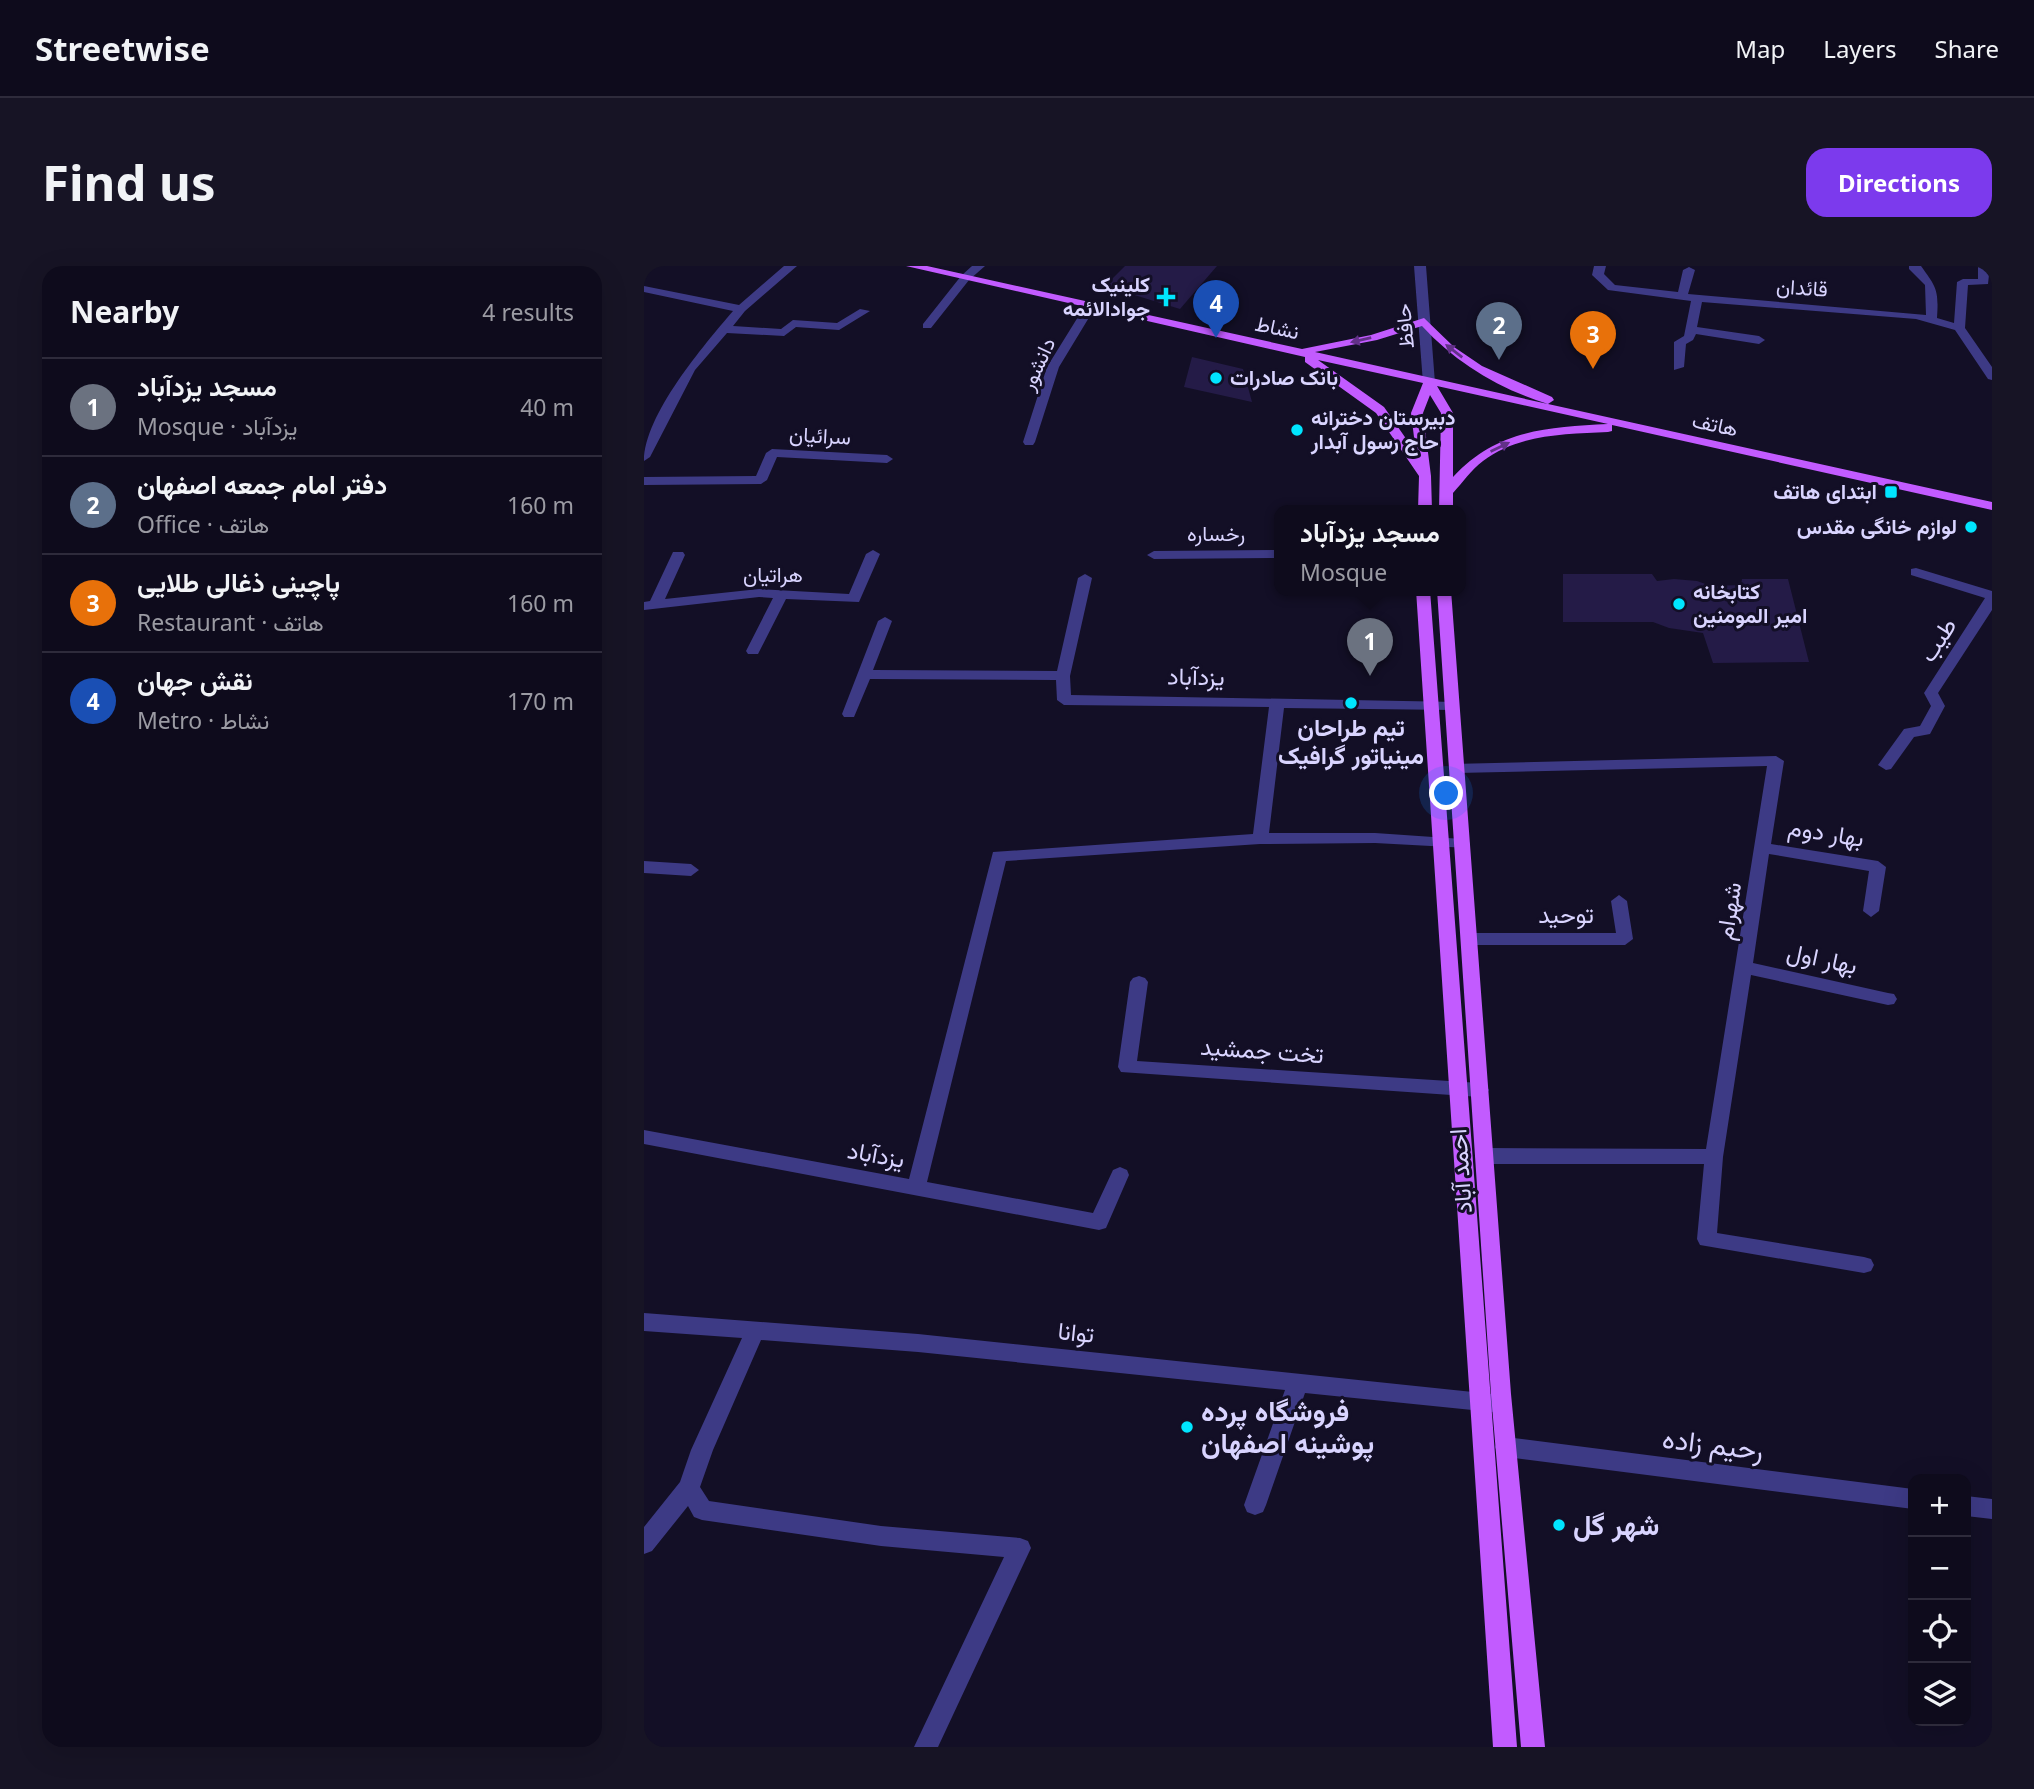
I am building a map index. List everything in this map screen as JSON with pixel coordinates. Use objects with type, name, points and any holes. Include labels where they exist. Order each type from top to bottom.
[{"type":"main road","name":"نشاط","points":[[912,266],[1429,383]]},
{"type":"main road","points":[[1297,352],[1373,338],[1424,321],[1450,349],[1478,369],[1580,415]]},
{"type":"main road","points":[[1297,352],[1380,410],[1425,476]]},
{"type":"main road","points":[[1425,505],[1425,476],[1417,413],[1429,383]]},
{"type":"main road","points":[[1429,383],[1447,413],[1446,505]]},
{"type":"main road","name":"هاتف","points":[[1429,383],[1992,506]]},
{"type":"main road","points":[[1448,490],[1479,458],[1505,443],[1581,429],[1630,426]]},
{"type":"main road","name":"احمد آباد","points":[[1423,596],[1505,1747]]},
{"type":"main road","name":"احمد آباد","points":[[1444,596],[1506,1447],[1533,1747]]},
{"type":"street","points":[[644,457],[690,369],[741,309],[791,266]]},
{"type":"street","points":[[927,326],[965,278],[979,266]]},
{"type":"street","name":"حافظ","points":[[1420,266],[1429,383]]},
{"type":"street","name":"قائدان","points":[[1600,266],[1598,275],[1612,288],[1697,298],[1917,316],[1959,328]]},
{"type":"street","points":[[1915,266],[1915,269],[1928,278],[1933,293],[1931,319]]},
{"type":"street","points":[[1984,266],[1984,282],[1963,282],[1959,328],[1992,376]]},
{"type":"street","points":[[1682,296],[1689,270]]},
{"type":"street","points":[[644,289],[741,309]]},
{"type":"street","points":[[1678,367],[1679,342],[1689,338],[1697,298]]},
{"type":"street","name":"دانشور","points":[[1029,442],[1054,367],[1090,306]]},
{"type":"street","points":[[724,329],[784,333],[793,323],[839,327],[864,311]]},
{"type":"street","points":[[1691,330],[1759,340]]},
{"type":"street","name":"سرائیان","points":[[644,481],[761,480],[772,453],[887,458]]},
{"type":"street","name":"هراتیان","points":[[650,606],[759,593],[854,599],[873,554]]},
{"type":"street","name":"رخساره","points":[[1154,555],[1274,554]]},
{"type":"street","points":[[650,606],[678,555]]},
{"type":"street","points":[[1916,572],[1992,597]]},
{"type":"street","points":[[864,674],[1063,676],[1085,578]]},
{"type":"street","points":[[753,652],[780,595]]},
{"type":"street","name":"طیب","points":[[1886,765],[1909,732],[1925,731],[1938,706],[1931,693],[1992,597]]},
{"type":"street","points":[[849,714],[885,621]]},
{"type":"street","name":"یزدآباد","points":[[1063,676],[1063,700],[1452,705]]},
{"type":"street","points":[[1259,839],[1277,703]]},
{"type":"street","name":"شهرام","points":[[1457,768],[1776,761],[1714,1157],[1707,1239],[1864,1265]]},
{"type":"street","points":[[916,1187],[999,856],[1259,839],[1375,838],[1462,844]]},
{"type":"street","name":"بهار دوم","points":[[1764,848],[1878,867],[1871,911]]},
{"type":"street","points":[[644,867],[691,870]]},
{"type":"street","name":"توحید","points":[[1469,939],[1625,939],[1619,901]]},
{"type":"street","name":"بهار اول","points":[[1745,967],[1888,999]]},
{"type":"street","name":"تخت جمشید","points":[[1139,982],[1127,1067],[1480,1090]]},
{"type":"street","name":"یزدآباد","points":[[644,1137],[1099,1222],[1120,1175]]},
{"type":"street","points":[[1484,1156],[1714,1157]]},
{"type":"street","name":"توانا","points":[[644,1322],[918,1343],[1503,1404]]},
{"type":"street","points":[[644,1544],[689,1488],[702,1450],[755,1331]]},
{"type":"street","points":[[1255,1505],[1298,1382]]},
{"type":"street","name":"رحیم زاده","points":[[1506,1447],[1908,1498]]},
{"type":"street","points":[[689,1488],[702,1510],[881,1536],[1020,1548],[926,1747]]},
{"type":"street","points":[[1971,1507],[1992,1509]]},
{"type":"building","name":"کلینیک جوادالائمه","points":[[1125,266],[1217,266],[1180,309],[1105,286]]},
{"type":"building","name":"بانک صادرات","points":[[1192,357],[1243,369],[1252,402],[1184,387]]},
{"type":"building","name":"کتابخانه امیر المومنین","points":[[1563,574],[1652,574],[1657,581],[1697,581],[1711,586],[1741,585],[1742,579],[1788,579],[1809,662],[1713,663],[1703,633],[1669,628],[1653,622],[1563,622]]},
{"type":"place","name":"کلینیک جوادالائمه","points":[[1166,297]]},
{"type":"place","name":"نقش جهان","points":[[1216,338]]},
{"type":"place","name":"دفتر امام جمعه اصفهان","points":[[1499,360]]},
{"type":"place","name":"پاچینی ذغالی طلایی","points":[[1593,369]]},
{"type":"place","name":"بانک صادرات","points":[[1216,378]]},
{"type":"place","name":"دبیرستان دخترانه حاج رسول آبدار","points":[[1297,430]]},
{"type":"place","name":"ابتدای هاتف","points":[[1891,492]]},
{"type":"place","name":"لوازم خانگی مقدس","points":[[1971,527]]},
{"type":"place","name":"کتابخانه امیر المومنین","points":[[1679,604]]},
{"type":"place","name":"مسجد یزدآباد","points":[[1370,676]]},
{"type":"place","name":"تیم طراحان مینیاتور گرافیک","points":[[1351,703]]},
{"type":"place","name":"فروشگاه پرده پوشینه اصفهان","points":[[1187,1427]]},
{"type":"place","name":"شهر گل","points":[[1559,1525]]}]
